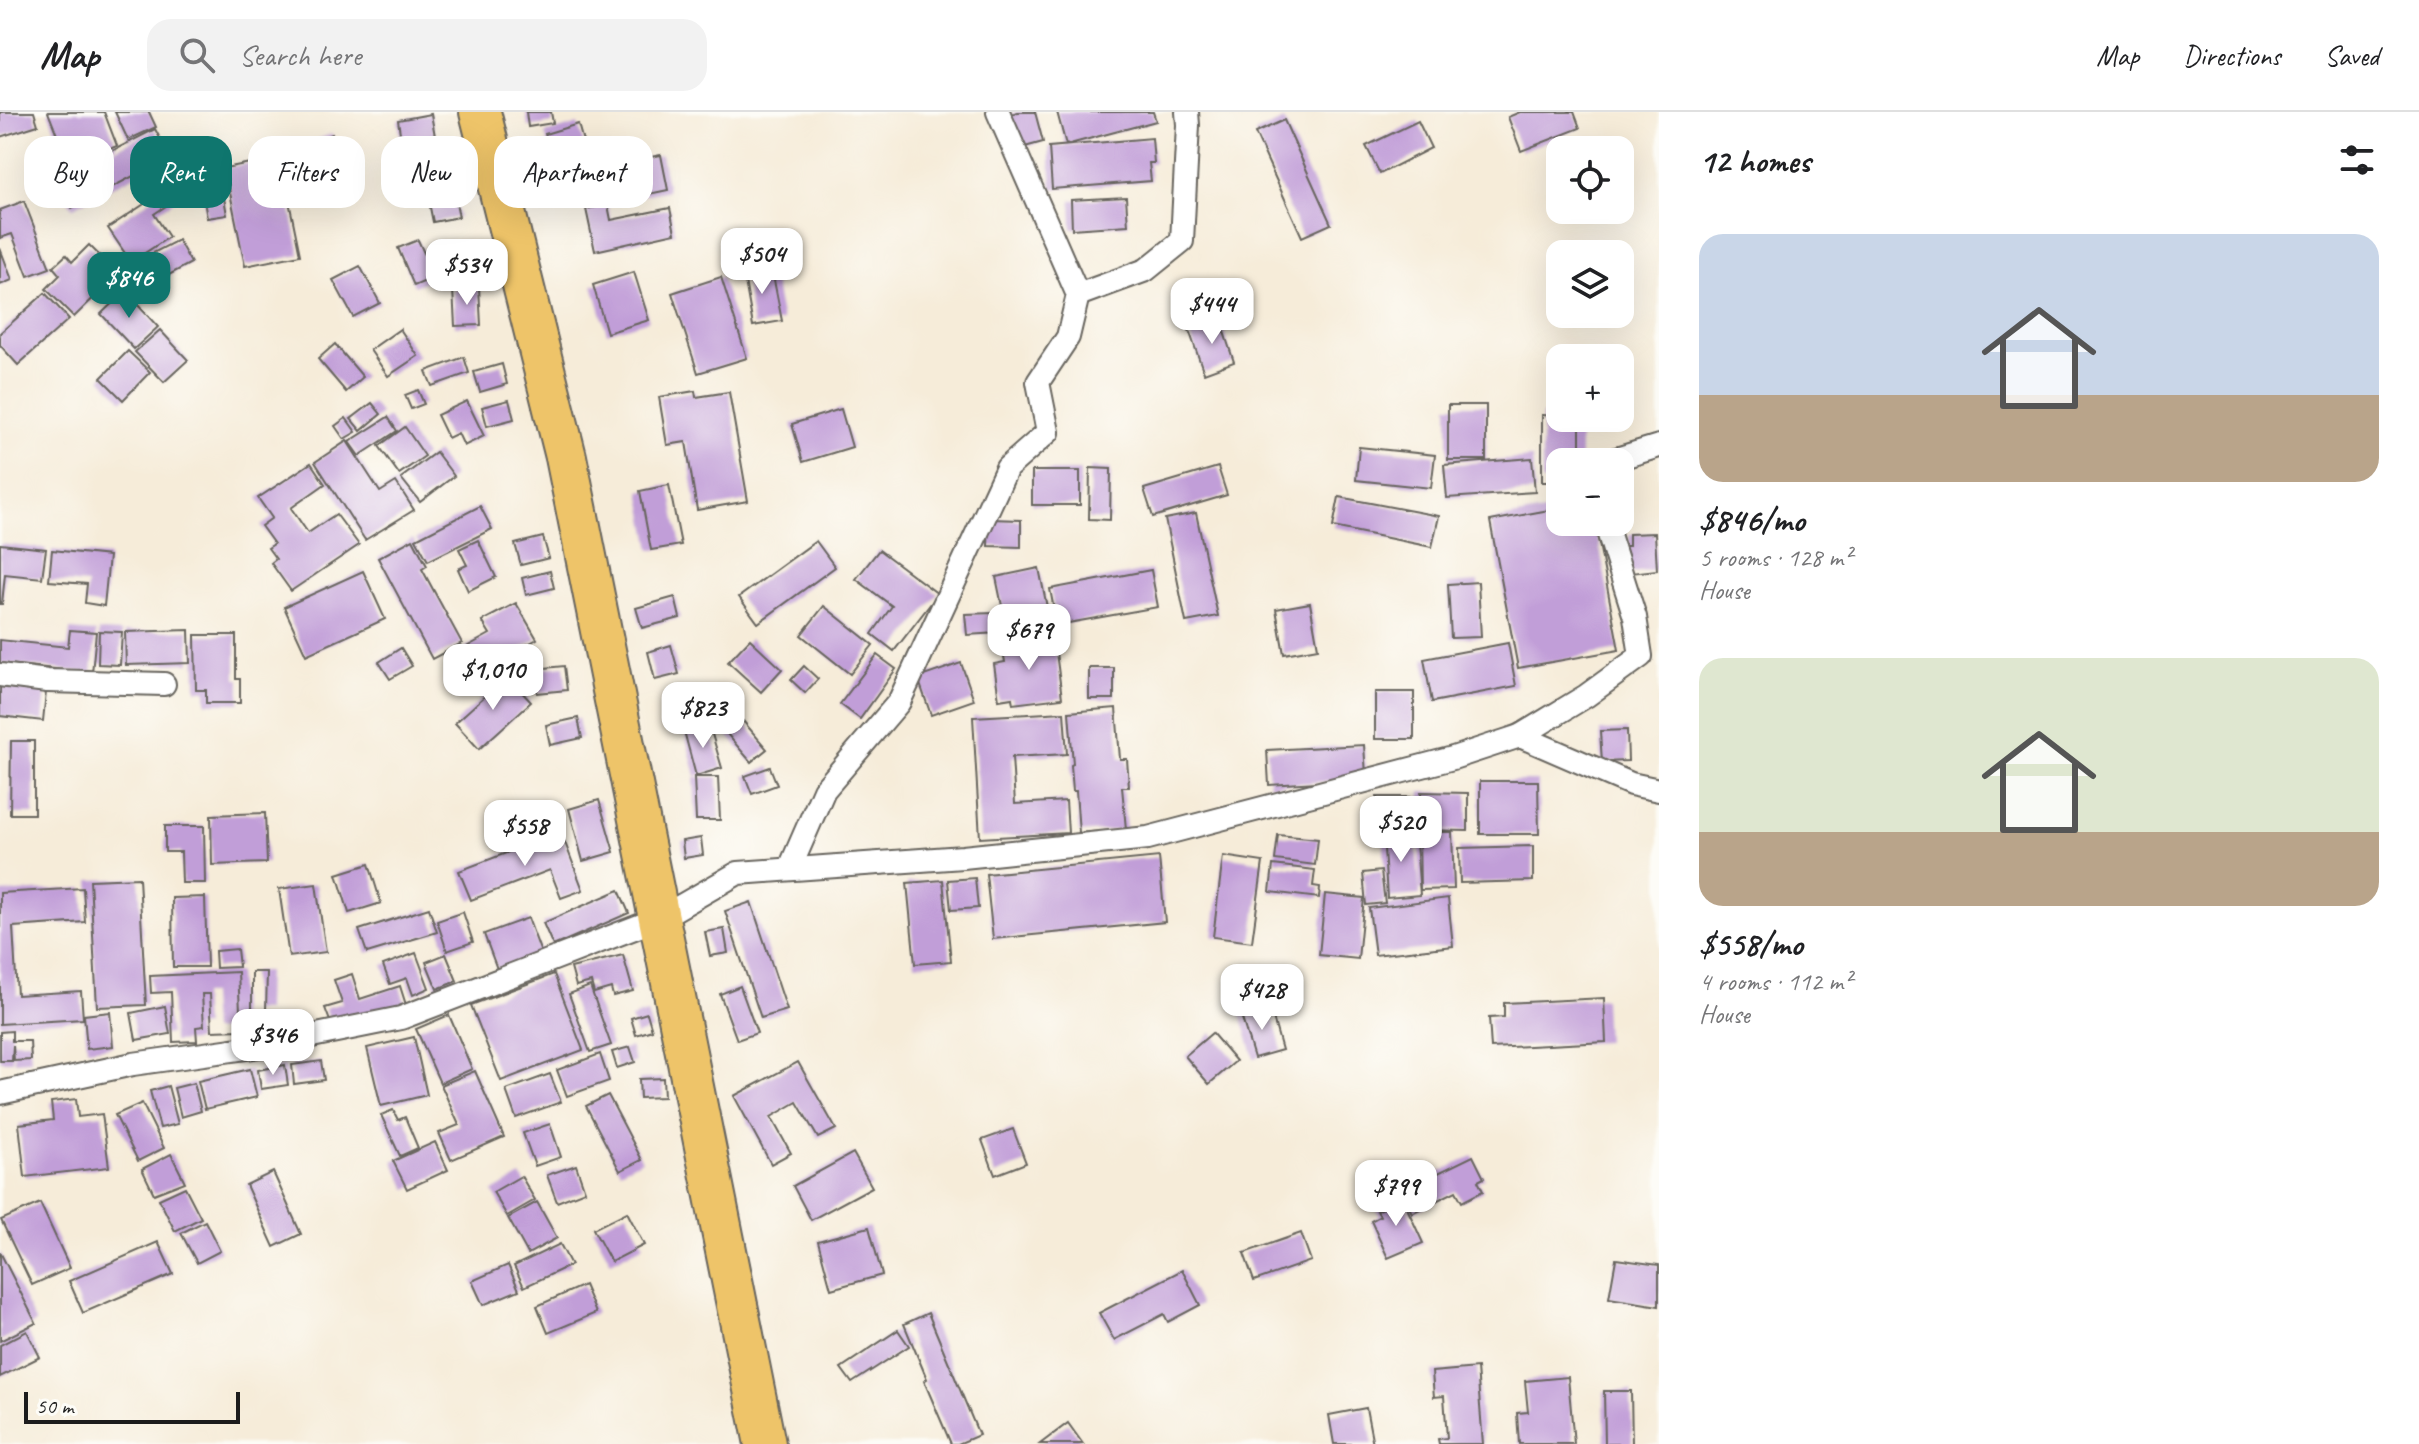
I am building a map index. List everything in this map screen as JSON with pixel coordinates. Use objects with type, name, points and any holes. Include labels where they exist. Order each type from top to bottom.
[{"type":"highway","points":[[480,112],[566,457],[765,1444]]},
{"type":"street","points":[[790,868],[824,790],[899,702],[1007,468],[1048,432],[1038,382],[1068,337],[1078,295],[998,112]]},
{"type":"street","points":[[1078,295],[1146,270],[1182,241],[1187,112]]},
{"type":"street","points":[[1634,454],[1659,446]]},
{"type":"street","points":[[0,1093],[133,1064],[267,1045],[401,1018],[660,918],[738,873],[963,857],[1148,838],[1453,758],[1520,736],[1586,696],[1641,656],[1635,617],[1609,536]]},
{"type":"street","points":[[0,675],[47,681],[164,684]]},
{"type":"street","points":[[1520,736],[1631,784],[1659,790]]},
{"type":"building","points":[[0,112],[34,112],[38,125],[0,137]]},
{"type":"building","points":[[48,112],[104,112],[113,136],[58,136]]},
{"type":"building","points":[[115,112],[149,112],[156,127],[130,136],[128,140]]},
{"type":"building","points":[[526,112],[551,112],[553,123],[528,127]]},
{"type":"building","points":[[1035,112],[1043,142],[1021,148],[1011,114]]},
{"type":"building","points":[[1057,112],[1153,112],[1156,121],[1066,145]]},
{"type":"building","points":[[1520,112],[1574,112],[1580,128],[1559,136],[1546,136],[1546,141],[1521,151],[1508,117]]},
{"type":"building","points":[[431,114],[435,136],[400,136],[398,120]]},
{"type":"building","points":[[1284,120],[1331,224],[1302,237],[1255,133]]},
{"type":"building","points":[[1418,121],[1431,148],[1380,174],[1366,146]]},
{"type":"building","points":[[578,124],[581,136],[546,136]]},
{"type":"building","points":[[155,129],[159,136],[141,136]]},
{"type":"building","points":[[1152,138],[1154,163],[1149,163],[1151,181],[1052,189],[1049,147]]},
{"type":"building","points":[[130,142],[130,178],[114,186],[114,150]]},
{"type":"building","points":[[661,155],[668,190],[653,193],[653,157]]},
{"type":"building","points":[[248,163],[248,208],[290,208],[300,255],[245,266],[232,202],[232,167]]},
{"type":"building","points":[[1126,197],[1128,225],[1072,229],[1071,200]]},
{"type":"building","points":[[24,201],[24,208],[27,208],[50,268],[28,276],[12,234],[0,238],[0,210]]},
{"type":"building","points":[[138,208],[163,208],[154,214],[169,237],[131,262],[108,228]]},
{"type":"building","points":[[205,208],[226,208],[227,215],[207,218]]},
{"type":"building","points":[[430,208],[457,208],[459,217],[433,222]]},
{"type":"building","points":[[609,208],[611,220],[670,208],[675,233],[595,251],[586,209]]},
{"type":"building","points":[[178,240],[191,263],[143,289],[130,265]]},
{"type":"building","points":[[418,240],[435,277],[414,286],[398,248]]},
{"type":"building","points":[[89,245],[118,274],[74,317],[46,289],[60,275],[53,267],[66,255],[72,262]]},
{"type":"building","points":[[0,248],[12,280],[0,285]]},
{"type":"building","points":[[771,265],[782,321],[753,326],[743,270]]},
{"type":"building","points":[[360,266],[380,303],[353,317],[333,280]]},
{"type":"building","points":[[634,272],[649,320],[607,333],[593,285]]},
{"type":"building","points":[[721,277],[747,358],[698,373],[672,293]]},
{"type":"building","points":[[479,287],[481,325],[455,326],[453,289]]},
{"type":"building","points":[[125,291],[158,327],[134,349],[101,314]]},
{"type":"building","points":[[45,293],[69,319],[18,365],[0,345],[0,333]]},
{"type":"building","points":[[1220,320],[1234,362],[1204,373],[1189,330]]},
{"type":"building","points":[[400,329],[418,356],[388,376],[370,350]]},
{"type":"building","points":[[160,330],[188,360],[164,382],[135,352]]},
{"type":"building","points":[[335,344],[363,377],[346,392],[318,359]]},
{"type":"building","points":[[128,351],[150,372],[123,400],[101,378]]},
{"type":"building","points":[[464,357],[469,373],[432,386],[426,371]]},
{"type":"building","points":[[502,364],[507,384],[480,392],[474,372]]},
{"type":"building","points":[[418,390],[424,404],[411,409],[405,395]]},
{"type":"building","points":[[695,391],[696,397],[729,392],[748,501],[697,510],[686,442],[667,445],[659,397]]},
{"type":"building","points":[[509,400],[514,419],[487,426],[482,407]]},
{"type":"building","points":[[467,401],[484,436],[464,446],[458,433],[448,438],[437,415]]},
{"type":"building","points":[[372,403],[381,414],[361,431],[351,419]]},
{"type":"building","points":[[1448,405],[1486,405],[1486,460],[1448,460]]},
{"type":"building","points":[[841,409],[852,447],[803,462],[792,424]]},
{"type":"building","points":[[1542,415],[1546,415],[1546,432],[1580,432],[1580,448],[1546,448],[1546,482],[1542,482]]},
{"type":"building","points":[[388,417],[397,431],[359,456],[349,442]]},
{"type":"building","points":[[346,418],[356,432],[344,439],[335,426]]},
{"type":"building","points":[[405,427],[425,456],[399,474],[379,446]]},
{"type":"building","points":[[347,441],[380,492],[396,482],[414,510],[365,540],[315,462]]},
{"type":"building","points":[[1359,447],[1435,455],[1431,488],[1356,480]]},
{"type":"building","points":[[436,452],[454,476],[420,502],[401,478]]},
{"type":"building","points":[[1532,458],[1535,492],[1447,498],[1444,465]]},
{"type":"building","points":[[311,463],[325,484],[291,508],[308,533],[336,514],[359,545],[291,591],[271,563],[276,559],[268,548],[274,544],[261,526],[272,518],[258,498]]},
{"type":"building","points":[[1218,467],[1227,495],[1153,517],[1144,489]]},
{"type":"building","points":[[1090,468],[1111,469],[1110,520],[1089,519]]},
{"type":"building","points":[[1032,471],[1080,471],[1080,505],[1032,505]]},
{"type":"building","points":[[669,485],[681,545],[651,550],[640,491]]},
{"type":"building","points":[[1339,497],[1439,516],[1432,547],[1333,527]]},
{"type":"building","points":[[480,506],[492,529],[428,561],[416,539]]},
{"type":"building","points":[[1546,511],[1546,536],[1598,536],[1619,650],[1518,668],[1490,521]]},
{"type":"building","points":[[1196,513],[1218,616],[1186,622],[1165,519]]},
{"type":"building","points":[[989,519],[1021,520],[1021,547],[988,546]]},
{"type":"building","points":[[1655,533],[1657,570],[1631,573],[1631,563],[1625,563],[1625,546],[1629,546],[1629,536]]},
{"type":"building","points":[[543,537],[549,558],[521,565],[515,544]]},
{"type":"building","points":[[413,539],[427,566],[422,569],[462,643],[432,659],[378,558]]},
{"type":"building","points":[[478,540],[496,577],[468,591],[458,569],[467,565],[459,549]]},
{"type":"building","points":[[816,541],[835,567],[758,623],[739,597]]},
{"type":"building","points":[[0,544],[46,549],[42,578],[5,574],[2,604],[0,604]]},
{"type":"building","points":[[52,550],[109,556],[104,606],[85,603],[87,584],[49,581]]},
{"type":"building","points":[[879,550],[938,594],[894,651],[872,634],[892,606],[856,579]]},
{"type":"building","points":[[1039,568],[1051,627],[1008,635],[996,577]]},
{"type":"building","points":[[1151,570],[1158,607],[1057,625],[1050,589]]},
{"type":"building","points":[[363,571],[385,619],[306,655],[284,607]]},
{"type":"building","points":[[550,571],[554,588],[526,595],[522,578]]},
{"type":"building","points":[[1478,582],[1481,637],[1451,638],[1448,584]]},
{"type":"building","points":[[675,597],[680,618],[642,628],[636,608]]},
{"type":"building","points":[[516,603],[537,639],[468,678],[454,654],[490,634],[482,621]]},
{"type":"building","points":[[1310,603],[1318,648],[1284,654],[1276,609]]},
{"type":"building","points":[[824,606],[873,645],[850,674],[801,635]]},
{"type":"building","points":[[995,613],[997,633],[967,635],[965,614]]},
{"type":"building","points":[[70,630],[96,632],[92,673],[0,663],[0,640],[68,647]]},
{"type":"building","points":[[189,630],[190,663],[126,665],[125,632]]},
{"type":"building","points":[[99,631],[122,632],[120,665],[98,664]]},
{"type":"building","points":[[195,635],[236,635],[236,679],[240,679],[240,703],[206,703],[206,690],[196,690]]},
{"type":"building","points":[[1054,637],[1062,698],[1013,704],[1012,698],[999,700],[994,664],[1005,662],[1002,644]]},
{"type":"building","points":[[750,639],[782,669],[761,692],[728,662]]},
{"type":"building","points":[[1508,643],[1516,686],[1432,702],[1424,659]]},
{"type":"building","points":[[671,645],[679,674],[655,680],[648,652]]},
{"type":"building","points":[[401,648],[412,666],[390,679],[379,662]]},
{"type":"building","points":[[877,655],[896,669],[860,719],[840,704]]},
{"type":"building","points":[[961,663],[974,700],[931,715],[918,678]]},
{"type":"building","points":[[564,666],[567,690],[537,693],[535,669]]},
{"type":"building","points":[[804,666],[818,679],[805,693],[791,680]]},
{"type":"building","points":[[1089,668],[1114,668],[1114,699],[1089,699]]},
{"type":"building","points":[[507,676],[531,702],[479,749],[455,723]]},
{"type":"building","points":[[0,687],[46,692],[43,721],[0,716]]},
{"type":"building","points":[[1375,692],[1414,692],[1414,739],[1375,739]]},
{"type":"building","points":[[1116,708],[1120,759],[1127,759],[1129,787],[1122,787],[1126,829],[1079,833],[1076,791],[1073,791],[1069,712]]},
{"type":"building","points":[[1064,712],[1067,754],[1012,757],[1015,804],[1066,801],[1068,833],[980,838],[973,717]]},
{"type":"building","points":[[578,718],[582,738],[550,745],[546,725]]},
{"type":"building","points":[[743,721],[767,749],[751,762],[727,734]]},
{"type":"building","points":[[709,724],[722,768],[696,776],[684,731]]},
{"type":"building","points":[[1627,730],[1628,761],[1602,762],[1600,731]]},
{"type":"building","points":[[11,741],[34,741],[34,814],[10,814]]},
{"type":"building","points":[[1364,745],[1366,775],[1350,780],[1269,785],[1267,750]]},
{"type":"building","points":[[770,767],[777,785],[752,794],[745,776]]},
{"type":"building","points":[[694,777],[718,777],[720,820],[696,820]]},
{"type":"building","points":[[1480,781],[1538,781],[1539,834],[1480,834]]},
{"type":"building","points":[[1421,792],[1468,793],[1468,831],[1420,830]]},
{"type":"building","points":[[1377,797],[1409,797],[1409,829],[1377,829]]},
{"type":"building","points":[[599,800],[614,852],[583,861],[569,809]]},
{"type":"building","points":[[265,813],[267,863],[212,865],[211,815]]},
{"type":"building","points":[[165,826],[204,826],[205,883],[182,883],[181,852],[165,852]]},
{"type":"building","points":[[1415,830],[1420,895],[1387,898],[1383,832]]},
{"type":"building","points":[[561,832],[583,890],[561,898],[550,870],[471,900],[459,871]]},
{"type":"building","points":[[1419,832],[1452,832],[1454,889],[1420,890]]},
{"type":"building","points":[[1278,835],[1318,839],[1315,865],[1275,860]]},
{"type":"building","points":[[701,838],[703,855],[684,858],[682,841]]},
{"type":"building","points":[[1533,846],[1533,881],[1460,883],[1459,848]]},
{"type":"building","points":[[1223,856],[1263,862],[1252,942],[1213,937]]},
{"type":"building","points":[[1159,857],[1165,922],[993,939],[986,874]]},
{"type":"building","points":[[369,864],[381,903],[349,913],[337,874]]},
{"type":"building","points":[[1273,865],[1315,870],[1313,886],[1320,887],[1319,898],[1270,892]]},
{"type":"building","points":[[1381,871],[1385,903],[1366,905],[1363,873]]},
{"type":"building","points":[[139,878],[146,1005],[97,1007],[90,880]]},
{"type":"building","points":[[975,878],[978,908],[951,910],[948,880]]},
{"type":"building","points":[[943,880],[951,961],[915,964],[907,883]]},
{"type":"building","points":[[316,884],[326,952],[289,957],[279,889]]},
{"type":"building","points":[[83,888],[85,922],[13,927],[17,995],[81,991],[83,1019],[0,1024],[0,893]]},
{"type":"building","points":[[619,890],[629,913],[553,946],[543,923]]},
{"type":"building","points":[[1325,894],[1364,898],[1358,959],[1319,955]]},
{"type":"building","points":[[205,897],[207,967],[173,967],[172,898]]},
{"type":"building","points":[[1448,898],[1453,946],[1375,955],[1369,908]]},
{"type":"building","points":[[751,902],[787,1010],[761,1018],[725,911]]},
{"type":"building","points":[[429,908],[437,932],[367,953],[359,930]]},
{"type":"building","points":[[463,912],[473,942],[447,951],[437,921]]},
{"type":"building","points":[[528,918],[541,953],[497,969],[484,934]]},
{"type":"building","points":[[724,929],[728,953],[710,956],[705,932]]},
{"type":"building","points":[[237,949],[239,967],[216,968],[215,951]]},
{"type":"building","points":[[416,953],[429,988],[413,995],[407,978],[390,984],[383,965]]},
{"type":"building","points":[[446,954],[457,981],[437,989],[426,962]]},
{"type":"building","points":[[623,955],[633,991],[613,996],[611,988],[594,993],[591,982],[576,986],[571,968]]},
{"type":"building","points":[[238,972],[241,1030],[212,1031],[210,994],[202,994],[204,1026],[196,1027],[197,1041],[173,1042],[171,992],[151,993],[150,976]]},
{"type":"building","points":[[252,972],[267,972],[266,1011],[252,1011]]},
{"type":"building","points":[[352,974],[360,999],[400,986],[406,1005],[333,1029],[325,1008],[342,1003],[334,980]]},
{"type":"building","points":[[554,974],[583,1050],[501,1081],[471,1005]]},
{"type":"building","points":[[590,986],[611,1045],[590,1052],[569,994]]},
{"type":"building","points":[[740,986],[757,1033],[737,1040],[720,994]]},
{"type":"building","points":[[1604,998],[1606,1042],[1491,1048],[1489,1018],[1504,1017],[1504,1003]]},
{"type":"building","points":[[165,1006],[170,1034],[136,1040],[131,1013]]},
{"type":"building","points":[[1270,1007],[1282,1050],[1254,1058],[1241,1015]]},
{"type":"building","points":[[110,1012],[113,1046],[87,1049],[84,1015]]},
{"type":"building","points":[[647,1013],[652,1030],[636,1035],[631,1018]]},
{"type":"building","points":[[449,1015],[472,1069],[440,1083],[416,1029]]},
{"type":"building","points":[[12,1031],[12,1041],[30,1041],[31,1060],[14,1061],[13,1045],[12,1061],[0,1061],[0,1032]]},
{"type":"building","points":[[1212,1033],[1236,1061],[1209,1084],[1185,1056]]},
{"type":"building","points":[[414,1037],[427,1095],[381,1106],[367,1048]]},
{"type":"building","points":[[630,1047],[635,1062],[617,1068],[612,1052]]},
{"type":"building","points":[[600,1054],[609,1081],[567,1096],[557,1070]]},
{"type":"building","points":[[321,1061],[324,1080],[294,1084],[292,1065]]},
{"type":"building","points":[[798,1062],[836,1129],[818,1138],[797,1102],[771,1117],[791,1153],[771,1164],[734,1096]]},
{"type":"building","points":[[285,1065],[288,1085],[261,1089],[258,1070]]},
{"type":"building","points":[[250,1069],[257,1097],[205,1109],[198,1081]]},
{"type":"building","points":[[475,1071],[504,1137],[451,1160],[439,1133],[459,1125],[441,1085]]},
{"type":"building","points":[[550,1074],[561,1102],[516,1118],[506,1090]]},
{"type":"building","points":[[663,1078],[664,1097],[640,1098],[639,1079]]},
{"type":"building","points":[[194,1083],[201,1111],[181,1117],[174,1088]]},
{"type":"building","points":[[168,1086],[178,1124],[160,1128],[150,1091]]},
{"type":"building","points":[[608,1095],[642,1160],[620,1171],[586,1106]]},
{"type":"building","points":[[76,1099],[78,1117],[102,1114],[109,1167],[25,1177],[19,1124],[53,1120],[51,1102]]},
{"type":"building","points":[[142,1103],[164,1148],[138,1161],[115,1115]]},
{"type":"building","points":[[393,1110],[398,1120],[405,1117],[418,1148],[400,1156],[381,1115]]},
{"type":"building","points":[[550,1124],[561,1157],[535,1166],[523,1133]]},
{"type":"building","points":[[1013,1129],[1026,1163],[995,1175],[982,1140]]},
{"type":"building","points":[[435,1142],[448,1170],[407,1189],[393,1161]]},
{"type":"building","points":[[853,1153],[872,1187],[811,1220],[793,1186]]},
{"type":"building","points":[[171,1154],[185,1182],[154,1194],[142,1169]]},
{"type":"building","points":[[1473,1156],[1484,1178],[1478,1181],[1483,1191],[1462,1202],[1456,1191],[1412,1213],[1401,1191]]},
{"type":"building","points":[[576,1165],[585,1191],[557,1202],[547,1175]]},
{"type":"building","points":[[273,1172],[301,1234],[274,1247],[246,1185]]},
{"type":"building","points":[[521,1176],[535,1200],[507,1216],[493,1192]]},
{"type":"building","points":[[185,1187],[201,1218],[175,1231],[159,1199]]},
{"type":"building","points":[[1401,1195],[1423,1243],[1388,1258],[1371,1221],[1380,1216],[1377,1211],[1385,1207],[1383,1203]]},
{"type":"building","points":[[537,1202],[557,1238],[528,1254],[508,1218]]},
{"type":"building","points":[[40,1203],[70,1268],[32,1285],[1,1220]]},
{"type":"building","points":[[627,1212],[644,1245],[611,1262],[593,1229]]},
{"type":"building","points":[[205,1221],[220,1251],[197,1263],[181,1233]]},
{"type":"building","points":[[869,1227],[882,1275],[831,1289],[818,1241]]},
{"type":"building","points":[[1301,1233],[1311,1261],[1254,1281],[1244,1253]]},
{"type":"building","points":[[158,1242],[173,1274],[83,1313],[69,1281]]},
{"type":"building","points":[[560,1244],[571,1265],[524,1287],[514,1266]]},
{"type":"building","points":[[0,1252],[36,1323],[0,1341]]},
{"type":"building","points":[[1616,1259],[1659,1265],[1659,1306],[1609,1298]]},
{"type":"building","points":[[508,1265],[519,1290],[483,1305],[472,1281]]},
{"type":"building","points":[[1182,1270],[1200,1305],[1168,1322],[1164,1314],[1114,1340],[1099,1313]]},
{"type":"building","points":[[584,1285],[596,1313],[548,1333],[537,1306]]},
{"type":"building","points":[[928,1313],[979,1435],[958,1444],[951,1444],[904,1324]]},
{"type":"building","points":[[898,1330],[909,1346],[852,1383],[841,1368]]},
{"type":"building","points":[[27,1331],[40,1357],[0,1377],[0,1345]]},
{"type":"building","points":[[1477,1368],[1483,1444],[1439,1444],[1438,1439],[1447,1438],[1444,1396],[1434,1397],[1432,1372]]},
{"type":"building","points":[[1568,1377],[1574,1444],[1519,1444],[1517,1413],[1528,1412],[1525,1381]]},
{"type":"building","points":[[1604,1391],[1631,1391],[1632,1444],[1605,1444]]},
{"type":"building","points":[[1366,1408],[1373,1444],[1334,1444],[1329,1415]]},
{"type":"building","points":[[1068,1423],[1083,1444],[1040,1444]]}]
